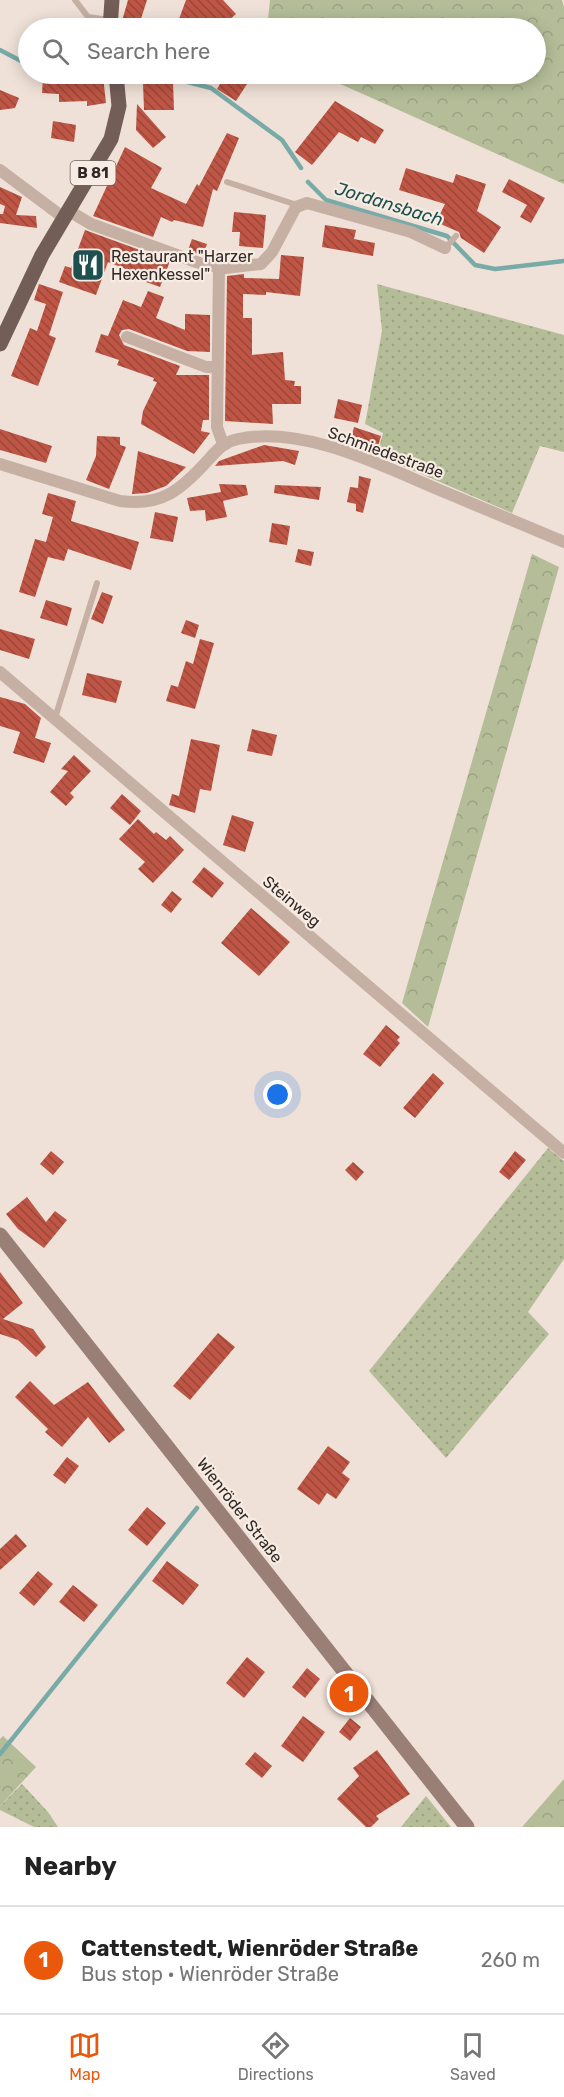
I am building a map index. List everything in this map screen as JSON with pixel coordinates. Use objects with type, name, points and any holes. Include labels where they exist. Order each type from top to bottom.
[{"type":"main road","points":[[110,18],[112,0]]},
{"type":"main road","name":"B 81","points":[[1,337],[42,255],[111,140],[119,106],[117,84]]},
{"type":"main road","name":"Wienröder Straße","points":[[0,1235],[467,1827]]},
{"type":"street","points":[[0,170],[67,215],[202,264],[219,267],[261,264],[272,252],[298,206],[307,203],[400,229],[445,248]]},
{"type":"street","points":[[0,464],[109,498],[139,504],[176,492],[223,444],[217,427],[219,267]]},
{"type":"street","points":[[128,337],[206,367],[216,368]]},
{"type":"street","name":"Schmiedestraße","points":[[223,444],[254,436],[273,436],[332,447],[564,542]]},
{"type":"street","name":"Steinweg","points":[[0,672],[564,1154]]},
{"type":"lane","points":[[75,0],[91,18]]},
{"type":"lane","points":[[227,182],[298,206]]},
{"type":"lane","points":[[445,248],[456,236]]},
{"type":"lane","points":[[54,718],[97,583]]},
{"type":"green space","points":[[270,0],[562,0],[564,7],[564,184],[340,84],[546,84],[546,18],[268,18]]},
{"type":"green space","points":[[377,284],[564,335],[564,452],[540,446],[512,513],[377,455],[383,433],[365,424],[382,331]]},
{"type":"green space","points":[[532,554],[559,567],[428,1027],[402,1003]]},
{"type":"green space","points":[[548,1148],[564,1161],[564,1259],[528,1312],[549,1334],[446,1458],[369,1371]]},
{"type":"green space","points":[[3,1736],[36,1767],[0,1806],[0,1739]]},
{"type":"green space","points":[[564,1779],[564,1827],[522,1827]]},
{"type":"green space","points":[[22,1784],[48,1812],[58,1827],[34,1827],[0,1810],[0,1806]]},
{"type":"green space","points":[[426,1796],[451,1827],[401,1827]]},
{"type":"building","points":[[128,0],[147,0],[141,18],[123,18]]},
{"type":"building","points":[[186,0],[223,0],[236,14],[231,18],[179,18]]},
{"type":"building","points":[[43,84],[104,84],[106,103],[87,106],[87,101],[59,102],[59,94],[42,93]]},
{"type":"building","points":[[143,84],[173,84],[174,110],[144,110]]},
{"type":"building","points":[[220,84],[247,84],[236,101],[217,89]]},
{"type":"building","points":[[0,90],[19,98],[15,108],[0,110]]},
{"type":"building","points":[[335,101],[384,130],[375,144],[361,137],[358,142],[339,132],[312,165],[295,152]]},
{"type":"building","points":[[137,104],[166,137],[153,148],[136,130]]},
{"type":"building","points":[[53,121],[76,125],[74,142],[51,138]]},
{"type":"building","points":[[227,133],[239,138],[217,191],[213,189],[203,227],[174,220],[172,222],[161,217],[153,237],[93,216],[125,147],[162,168],[151,188],[186,204],[197,184],[199,186]]},
{"type":"building","points":[[406,168],[453,183],[456,174],[486,184],[477,211],[501,227],[484,253],[461,238],[459,232],[436,222],[445,204],[399,190]]},
{"type":"building","points":[[509,179],[545,198],[531,223],[520,217],[527,205],[502,192]]},
{"type":"building","points":[[0,187],[22,197],[16,215],[36,216],[37,228],[0,223],[0,214],[3,214],[5,206],[0,204]]},
{"type":"building","points":[[234,212],[266,215],[263,248],[239,246],[240,232],[232,232]]},
{"type":"building","points":[[325,225],[356,230],[354,239],[375,243],[373,256],[322,247]]},
{"type":"building","points":[[85,230],[170,261],[160,287],[129,276],[131,271],[108,262],[96,295],[59,282],[65,266],[71,268]]},
{"type":"building","points":[[192,239],[207,244],[203,256],[188,250]]},
{"type":"building","points":[[281,255],[304,257],[300,296],[266,292],[266,295],[243,294],[243,318],[252,318],[252,355],[283,352],[285,380],[295,381],[294,386],[301,386],[301,404],[272,404],[273,424],[225,421],[227,276],[244,274],[244,278],[279,279]]},
{"type":"building","points":[[39,284],[63,292],[49,335],[56,338],[38,386],[11,376],[30,328],[37,331],[46,304],[34,300]]},
{"type":"building","points":[[148,291],[164,297],[156,318],[185,330],[185,314],[210,315],[210,352],[187,351],[129,329],[122,330],[119,335],[124,345],[180,366],[176,375],[209,375],[209,420],[203,420],[201,431],[210,433],[194,454],[141,424],[143,411],[157,382],[153,381],[154,378],[117,365],[119,360],[95,352],[101,334],[108,336],[123,300],[141,307]]},
{"type":"building","points":[[338,399],[362,405],[358,423],[334,418]]},
{"type":"building","points":[[354,427],[381,436],[377,450],[350,442]]},
{"type":"building","points":[[0,429],[52,446],[46,463],[0,450]]},
{"type":"building","points":[[97,436],[120,437],[120,445],[126,447],[109,489],[86,480],[96,456]]},
{"type":"building","points":[[264,445],[299,451],[295,465],[283,461],[215,466],[219,461]]},
{"type":"building","points":[[138,451],[186,467],[166,486],[147,493],[132,494]]},
{"type":"building","points":[[359,476],[371,479],[363,513],[356,511],[356,504],[347,502],[350,487],[358,488]]},
{"type":"building","points":[[219,484],[246,485],[248,495],[223,501],[227,517],[206,521],[205,510],[190,511],[187,498],[221,492]]},
{"type":"building","points":[[275,485],[321,487],[319,500],[274,493]]},
{"type":"building","points":[[48,493],[76,501],[71,521],[139,542],[131,570],[68,549],[64,561],[48,557],[35,597],[19,592],[35,539],[46,542],[53,517],[42,514]]},
{"type":"building","points":[[155,512],[178,517],[173,542],[150,538]]},
{"type":"building","points":[[272,523],[290,526],[287,545],[269,542]]},
{"type":"building","points":[[298,549],[314,552],[311,566],[295,562]]},
{"type":"building","points":[[102,592],[113,596],[103,624],[91,619]]},
{"type":"building","points":[[46,600],[72,608],[67,626],[40,618]]},
{"type":"building","points":[[186,620],[199,625],[195,638],[181,633]]},
{"type":"building","points":[[0,629],[35,639],[29,659],[0,650]]},
{"type":"building","points":[[200,639],[214,643],[195,709],[166,701],[171,685],[178,687],[186,661],[193,664]]},
{"type":"building","points":[[87,673],[122,681],[116,703],[82,695]]},
{"type":"building","points":[[0,697],[25,704],[41,718],[35,738],[51,743],[44,763],[13,753],[20,732],[0,726]]},
{"type":"building","points":[[252,729],[277,735],[272,756],[247,751]]},
{"type":"building","points":[[191,739],[220,745],[211,791],[200,789],[195,813],[169,805],[172,794],[179,796]]},
{"type":"building","points":[[74,755],[91,771],[70,793],[74,797],[66,806],[50,792],[68,771],[61,769]]},
{"type":"building","points":[[122,794],[141,811],[130,825],[110,808]]},
{"type":"building","points":[[232,815],[254,822],[245,852],[223,845]]},
{"type":"building","points":[[138,819],[154,834],[156,832],[166,840],[170,836],[184,850],[153,883],[138,869],[145,862],[119,839]]},
{"type":"building","points":[[204,867],[224,883],[212,898],[192,882]]},
{"type":"building","points":[[172,891],[182,899],[171,913],[161,905]]},
{"type":"building","points":[[251,908],[290,942],[259,976],[221,943]]},
{"type":"building","points":[[386,1025],[400,1037],[397,1040],[400,1043],[380,1067],[363,1054]]},
{"type":"building","points":[[433,1073],[444,1083],[415,1118],[403,1108]]},
{"type":"building","points":[[51,1151],[64,1162],[53,1175],[40,1164]]},
{"type":"building","points":[[515,1151],[526,1160],[509,1180],[499,1172]]},
{"type":"building","points":[[353,1162],[364,1172],[356,1181],[345,1170]]},
{"type":"building","points":[[27,1197],[46,1222],[55,1211],[67,1220],[44,1248],[18,1229],[6,1214]]},
{"type":"building","points":[[0,1272],[23,1303],[3,1319],[33,1329],[46,1347],[36,1357],[18,1340],[0,1334]]},
{"type":"building","points":[[218,1333],[235,1347],[190,1400],[173,1386]]},
{"type":"building","points":[[30,1381],[54,1405],[88,1382],[125,1430],[109,1443],[88,1417],[62,1447],[45,1432],[48,1429],[15,1397]]},
{"type":"building","points":[[328,1446],[350,1462],[342,1473],[350,1479],[336,1499],[327,1493],[319,1505],[297,1489]]},
{"type":"building","points":[[67,1457],[79,1466],[65,1484],[53,1475]]},
{"type":"building","points":[[147,1507],[166,1523],[147,1546],[128,1530]]},
{"type":"building","points":[[16,1534],[27,1546],[0,1570],[0,1549]]},
{"type":"building","points":[[167,1561],[199,1585],[183,1605],[152,1581]]},
{"type":"building","points":[[38,1571],[53,1584],[34,1606],[19,1593]]},
{"type":"building","points":[[73,1585],[98,1605],[84,1622],[59,1602]]},
{"type":"building","points":[[247,1657],[265,1672],[244,1698],[226,1683]]},
{"type":"building","points":[[307,1668],[320,1679],[305,1698],[292,1687]]},
{"type":"building","points":[[303,1716],[325,1732],[303,1762],[281,1746]]},
{"type":"building","points":[[350,1718],[361,1727],[350,1741],[339,1732]]},
{"type":"building","points":[[377,1750],[410,1794],[376,1816],[379,1819],[371,1827],[366,1827],[337,1799],[359,1776],[353,1768]]},
{"type":"building","points":[[255,1752],[272,1766],[262,1778],[245,1764]]},
{"type":"waterway","points":[[0,50],[18,59]]},
{"type":"waterway","name":"Jordansbach","points":[[195,84],[211,88],[282,140],[301,168]]},
{"type":"waterway","name":"Jordansbach","points":[[308,182],[326,200],[447,236],[475,265],[495,269],[564,261]]},
{"type":"waterway","points":[[0,1754],[197,1508]]},
{"type":"place","name":"Restaurant \"Harzer Hexenkessel\"","points":[[88,265]]},
{"type":"place","name":"Cattenstedt, Wienröder Straße","points":[[349,1693]]}]
